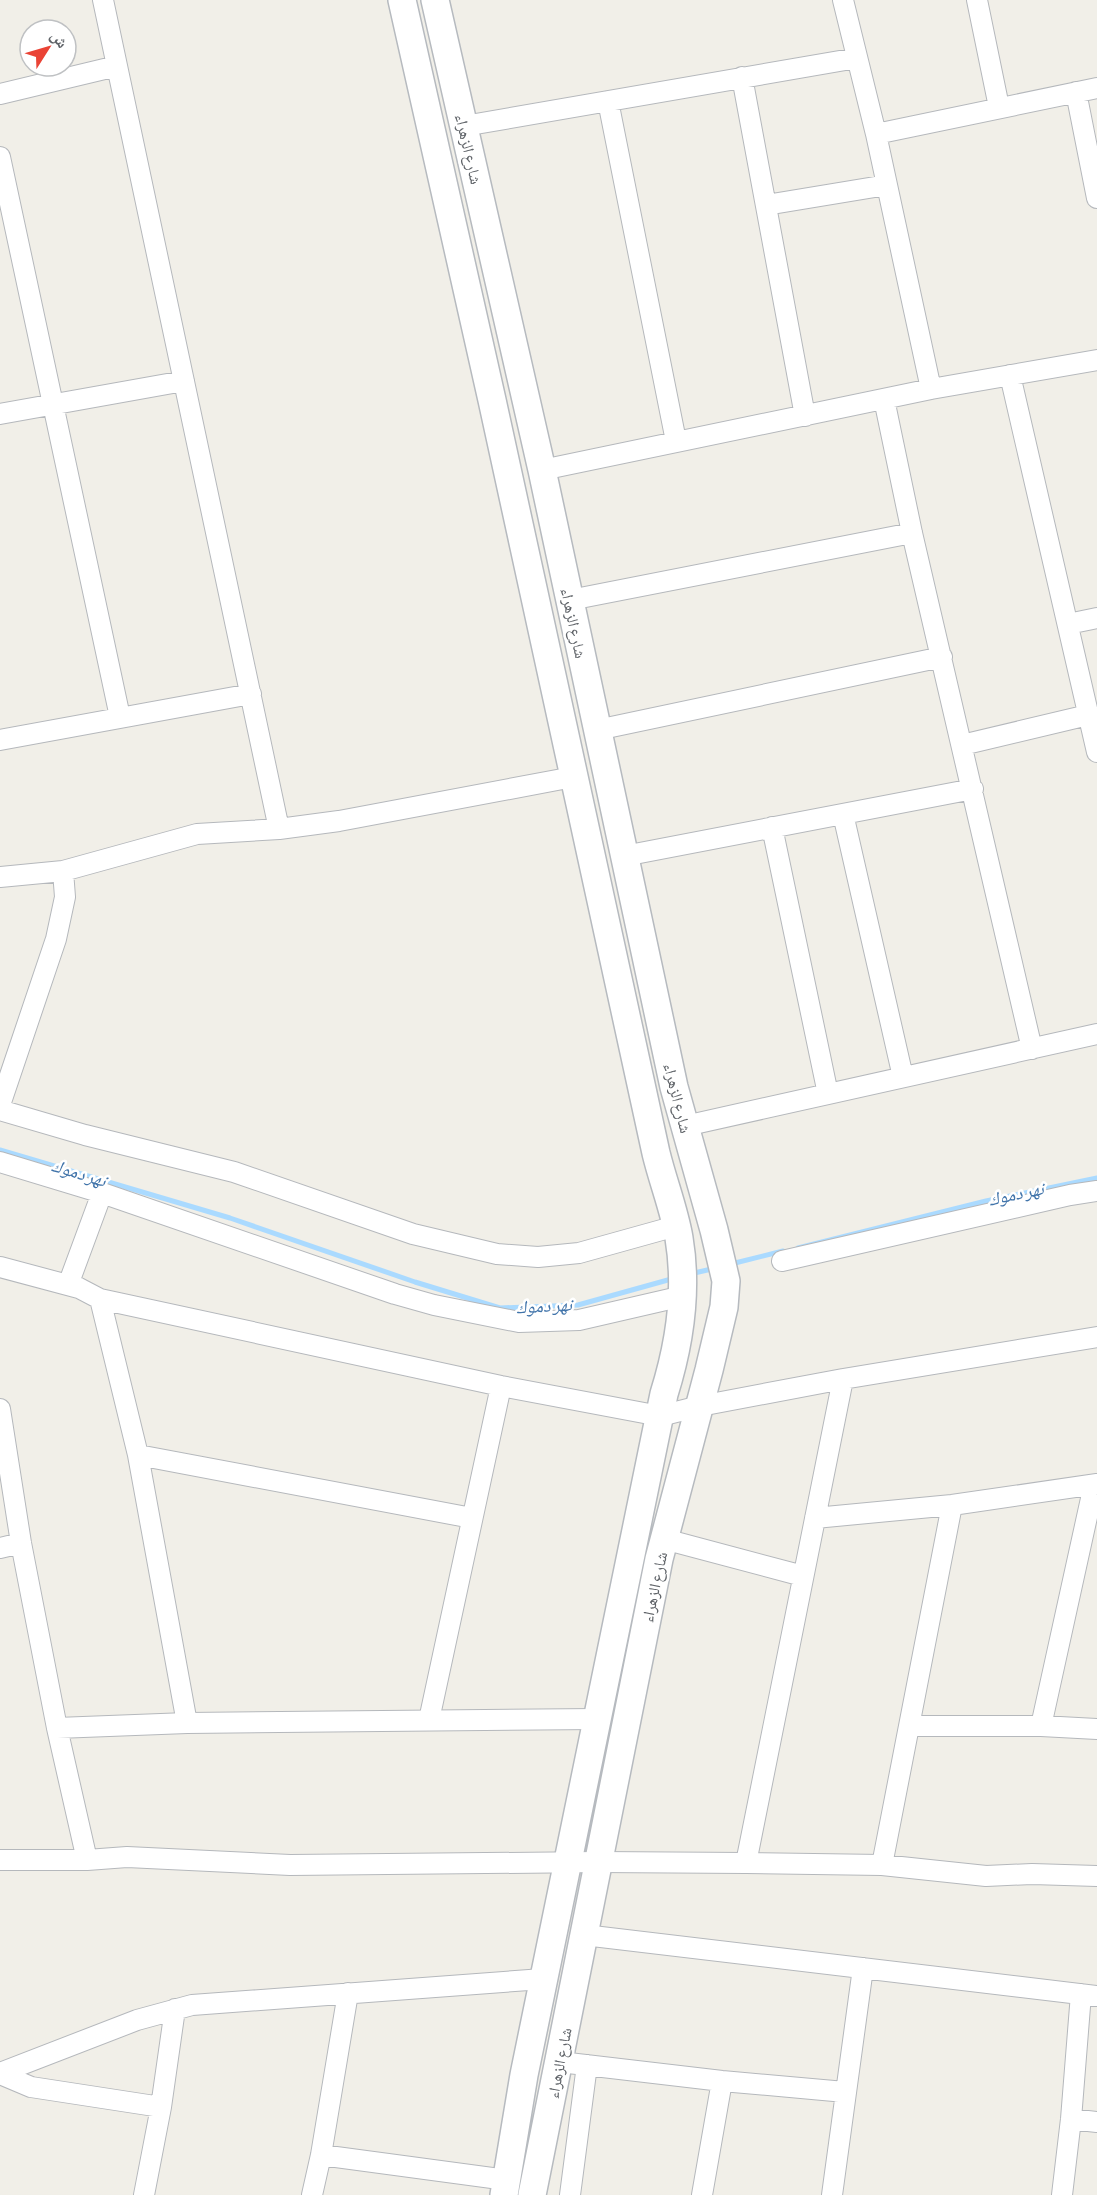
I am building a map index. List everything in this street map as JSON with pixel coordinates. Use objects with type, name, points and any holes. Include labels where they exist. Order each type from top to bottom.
[{"type":"main road","name":"شارع الزهراء","points":[[402,0],[656,1153],[677,1232],[683,1291],[680,1335],[660,1416],[567,1862],[524,2075],[505,2188]]},
{"type":"main road","name":"شارع الزهراء","points":[[436,0],[542,470],[624,856],[685,1126],[726,1281],[724,1307],[664,1539],[532,2195]]},
{"type":"main road","points":[[520,531],[534,534],[554,527]]},
{"type":"main road","points":[[528,566],[543,558],[561,557]]},
{"type":"street","points":[[103,0],[279,829]]},
{"type":"street","points":[[843,0],[876,134],[931,389]]},
{"type":"street","points":[[977,0],[999,107]]},
{"type":"street","points":[[464,126],[857,58]]},
{"type":"street","points":[[0,94],[117,66]]},
{"type":"street","points":[[742,78],[805,416]]},
{"type":"street","points":[[876,134],[1097,88]]},
{"type":"street","points":[[1076,92],[1097,198]]},
{"type":"street","points":[[608,101],[676,441]]},
{"type":"street","points":[[0,157],[120,717]]},
{"type":"street","points":[[766,205],[887,185]]},
{"type":"street","points":[[542,470],[931,389],[1097,360]]},
{"type":"street","points":[[1010,375],[1097,752]]},
{"type":"street","points":[[0,414],[184,381]]},
{"type":"street","points":[[884,399],[912,532],[1032,1049]]},
{"type":"street","points":[[570,600],[912,532]]},
{"type":"street","points":[[1068,624],[1097,618]]},
{"type":"street","points":[[597,730],[942,657]]},
{"type":"street","points":[[0,740],[250,694]]},
{"type":"street","points":[[962,745],[1088,715]]},
{"type":"street","points":[[0,877],[63,871],[197,834],[279,829],[339,821],[573,777]]},
{"type":"street","points":[[624,856],[973,789]]},
{"type":"street","points":[[843,814],[903,1077]]},
{"type":"street","points":[[772,827],[828,1094]]},
{"type":"street","points":[[0,1105],[56,939],[65,897],[63,871]]},
{"type":"street","points":[[685,1126],[1097,1034]]},
{"type":"street","points":[[0,1110],[85,1136],[234,1172],[413,1234],[496,1254],[538,1257],[579,1253],[677,1232]]},
{"type":"street","points":[[0,1162],[102,1193],[395,1294],[434,1305],[519,1322],[579,1320],[683,1291]]},
{"type":"street","points":[[782,1262],[1070,1195],[1097,1191]]},
{"type":"street","points":[[68,1285],[102,1193]]},
{"type":"street","points":[[0,1267],[68,1285],[100,1299],[501,1386],[660,1416],[700,1406],[843,1379],[1097,1337]]},
{"type":"street","points":[[100,1299],[138,1455],[187,1724]]},
{"type":"street","points":[[746,1863],[843,1379]]},
{"type":"street","points":[[429,1720],[501,1386]]},
{"type":"street","points":[[0,1409],[21,1543],[57,1728],[87,1860]]},
{"type":"street","points":[[138,1455],[472,1518]]},
{"type":"street","points":[[815,1518],[952,1505],[1095,1484],[1041,1726]]},
{"type":"street","points":[[882,1865],[952,1505]]},
{"type":"street","points":[[664,1539],[803,1576]]},
{"type":"street","points":[[0,1548],[21,1543]]},
{"type":"street","points":[[57,1728],[187,1724],[597,1719]]},
{"type":"street","points":[[910,1726],[1041,1726],[1097,1729]]},
{"type":"street","points":[[0,1860],[87,1860],[127,1857],[291,1865],[746,1863],[882,1865],[986,1876],[1032,1874],[1097,1876]]},
{"type":"street","points":[[584,1935],[1089,1995],[1062,2195]]},
{"type":"street","points":[[831,2195],[862,1968]]},
{"type":"street","points":[[0,2074],[137,2020],[175,2008],[210,2003],[543,1979]]},
{"type":"street","points":[[312,2195],[321,2155],[348,1993]]},
{"type":"street","points":[[144,2195],[161,2108],[175,2008]]},
{"type":"street","points":[[560,2062],[723,2081],[845,2092]]},
{"type":"street","points":[[570,2195],[587,2065]]},
{"type":"street","points":[[0,2074],[31,2087],[161,2108]]},
{"type":"street","points":[[702,2195],[723,2081]]},
{"type":"street","points":[[1071,2119],[1097,2122]]},
{"type":"street","points":[[321,2155],[505,2188]]},
{"type":"waterway","name":"نهر دموك","points":[[0,1150],[230,1218],[415,1282],[500,1308],[578,1305],[675,1278]]},
{"type":"waterway","name":"نهر دموك","points":[[798,1248],[986,1201],[1097,1178]]},
{"type":"waterway","name":"نهر دموك","points":[[731,1264],[783,1251]]},
{"type":"waterway","name":"نهر دموك","points":[[690,1274],[716,1268]]}]
